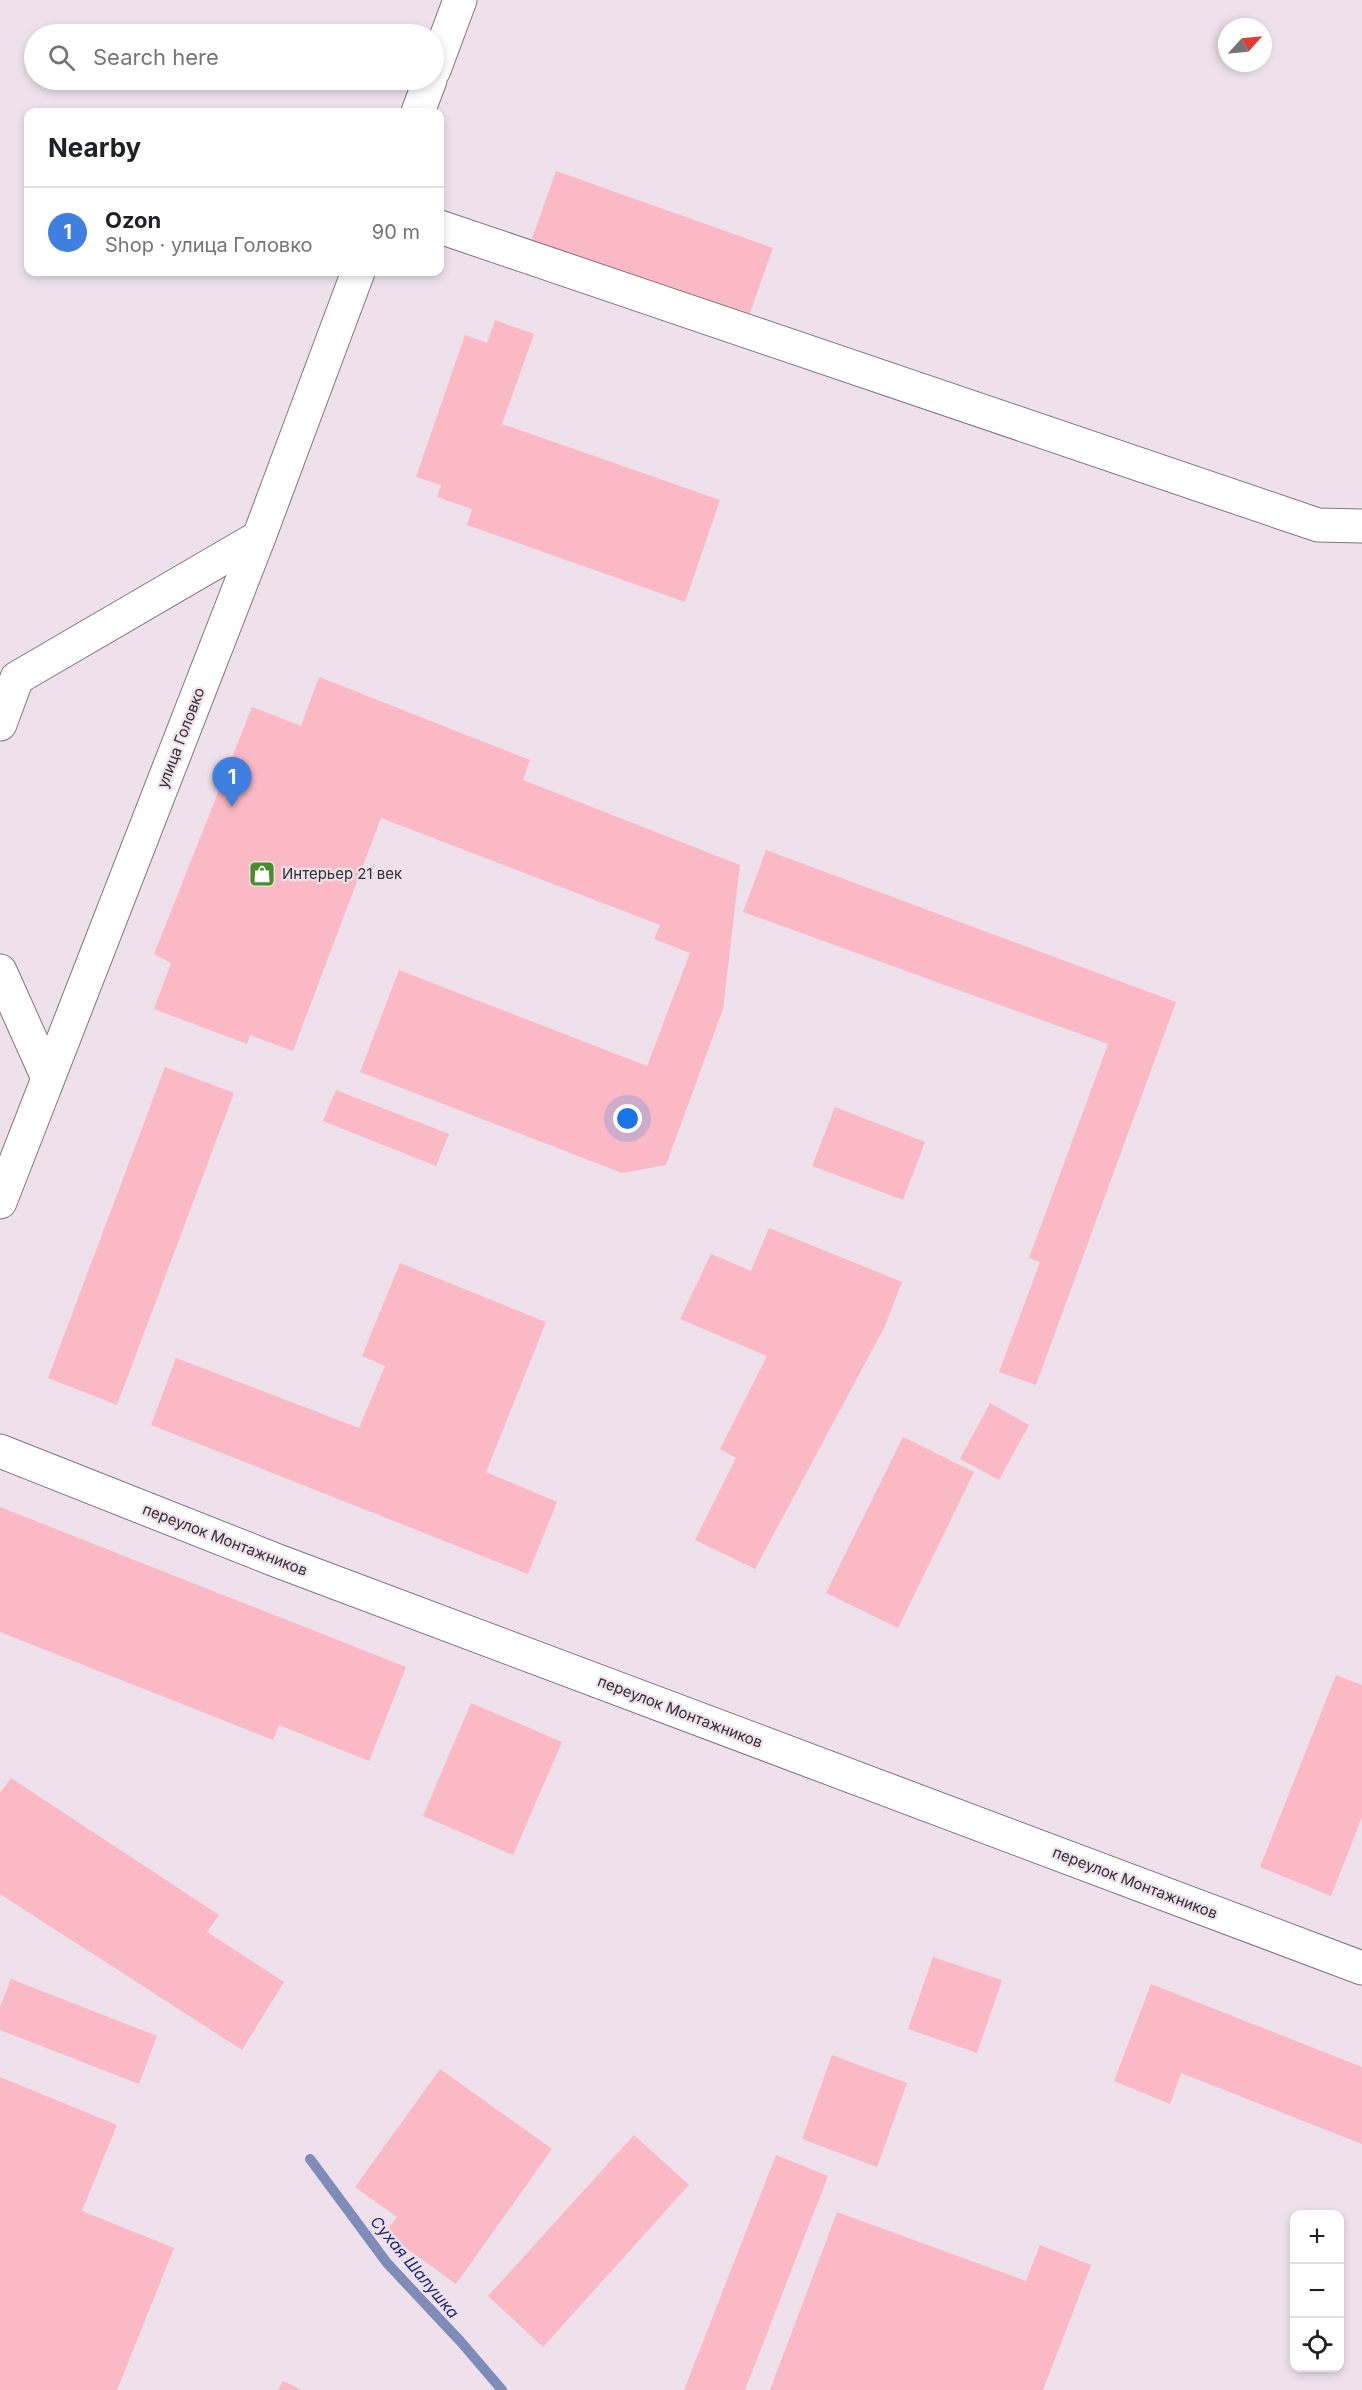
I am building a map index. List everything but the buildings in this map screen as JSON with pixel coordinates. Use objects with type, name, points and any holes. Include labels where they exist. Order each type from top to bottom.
[{"type":"street","points":[[444,43],[460,0]]},
{"type":"street","points":[[420,108],[426,90]]},
{"type":"street","points":[[444,228],[1318,525],[1362,526]]},
{"type":"street","name":"улица Головко","points":[[0,1202],[259,537],[357,276]]},
{"type":"street","points":[[0,724],[16,678],[259,537]]},
{"type":"street","points":[[0,971],[48,1078]]},
{"type":"street","name":"переулок Монтажников","points":[[0,1451],[278,1562],[1362,1968]]},
{"type":"waterway","name":"Сухая Шалушка","points":[[310,2159],[387,2263],[461,2342],[502,2390]]},
{"type":"place","name":"Ozon","points":[[232,807]]},
{"type":"place","name":"Интерьер 21 век","points":[[262,874]]}]
